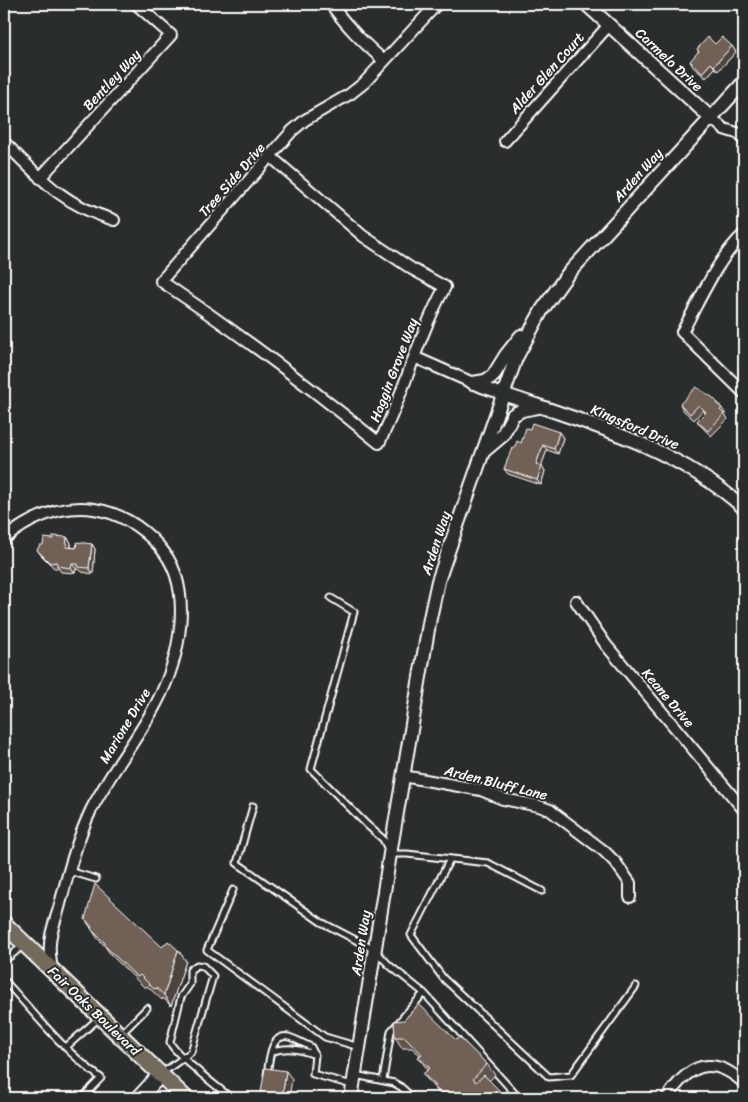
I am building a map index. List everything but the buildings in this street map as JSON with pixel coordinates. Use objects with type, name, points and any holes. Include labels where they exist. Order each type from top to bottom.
[{"type":"main road","name":"Fair Oaks Boulevard","points":[[4,924],[185,1098]]},
{"type":"main road","points":[[139,1098],[160,1075]]},
{"type":"street","name":"Bentley Way","points":[[40,178],[171,35],[136,4]]},
{"type":"street","points":[[331,4],[362,42],[384,61]]},
{"type":"street","name":"Tree Side Drive","points":[[161,282],[292,131],[305,120],[350,94],[364,83],[437,4]]},
{"type":"street","name":"Carmelo Drive","points":[[586,4],[711,118]]},
{"type":"street","name":"Alder Glen Court","points":[[505,141],[609,25]]},
{"type":"street","name":"Arden Way","points":[[353,1086],[403,776],[438,582],[516,358],[534,324],[554,292],[567,276],[744,82]]},
{"type":"street","points":[[711,118],[724,128],[740,134],[744,140]]},
{"type":"street","points":[[4,142],[40,178],[68,200],[97,215],[114,220]]},
{"type":"street","name":"Haggin Grove Way","points":[[161,282],[258,348],[379,443],[391,421],[405,386],[425,327],[445,287],[412,269],[363,236],[270,156]]},
{"type":"street","points":[[744,234],[723,260],[682,332],[744,393]]},
{"type":"street","points":[[473,383],[485,381],[493,376],[510,349],[534,324]]},
{"type":"street","points":[[414,357],[503,394]]},
{"type":"street","name":"Kingsford Drive","points":[[503,394],[618,434],[662,453],[718,486],[744,508]]},
{"type":"street","points":[[483,452],[502,436],[513,415],[522,410],[542,407]]},
{"type":"street","name":"Marione Drive","points":[[4,539],[26,523],[51,512],[68,508],[86,508],[112,513],[128,520],[143,530],[161,549],[171,564],[181,598],[179,633],[167,680],[158,702],[103,787],[79,840],[69,870],[50,944],[52,970]]},
{"type":"street","name":"Keane Drive","points":[[576,601],[606,645],[744,810]]},
{"type":"street","name":"Arden Bluff Lane","points":[[403,776],[481,790],[503,799],[550,810],[604,851],[616,863],[630,883],[630,897]]},
{"type":"street","points":[[667,1098],[692,1070],[707,1066],[722,1067],[744,1083]]},
{"type":"lane","points":[[331,598],[354,612],[311,769],[367,826],[383,839],[390,854],[407,854],[488,864],[542,891]]},
{"type":"lane","points":[[253,806],[237,863],[321,922],[375,950],[424,993],[519,1098]]},
{"type":"lane","points":[[450,859],[411,935],[444,978],[549,1077],[571,1075],[636,986]]},
{"type":"lane","points":[[69,870],[96,880]]},
{"type":"lane","points":[[233,890],[207,950],[325,1037],[360,1047]]},
{"type":"lane","points":[[4,961],[25,944]]},
{"type":"lane","points":[[160,1075],[183,1057],[191,1052],[213,976],[203,966],[197,965],[190,970],[190,984],[181,997],[170,1042],[183,1057],[231,1098]]},
{"type":"lane","points":[[4,980],[86,1068],[101,1078],[82,1098]]},
{"type":"lane","points":[[383,1080],[391,1031],[424,993]]},
{"type":"lane","points":[[119,1035],[146,1008]]},
{"type":"lane","points":[[66,1047],[100,1017]]},
{"type":"lane","points":[[267,1078],[271,1052],[276,1040],[283,1036],[312,1047],[315,1055],[313,1074],[353,1086],[383,1080],[401,1087],[413,1098]]},
{"type":"lane","points":[[271,1052],[280,1049],[291,1049],[304,1050],[315,1055]]}]
